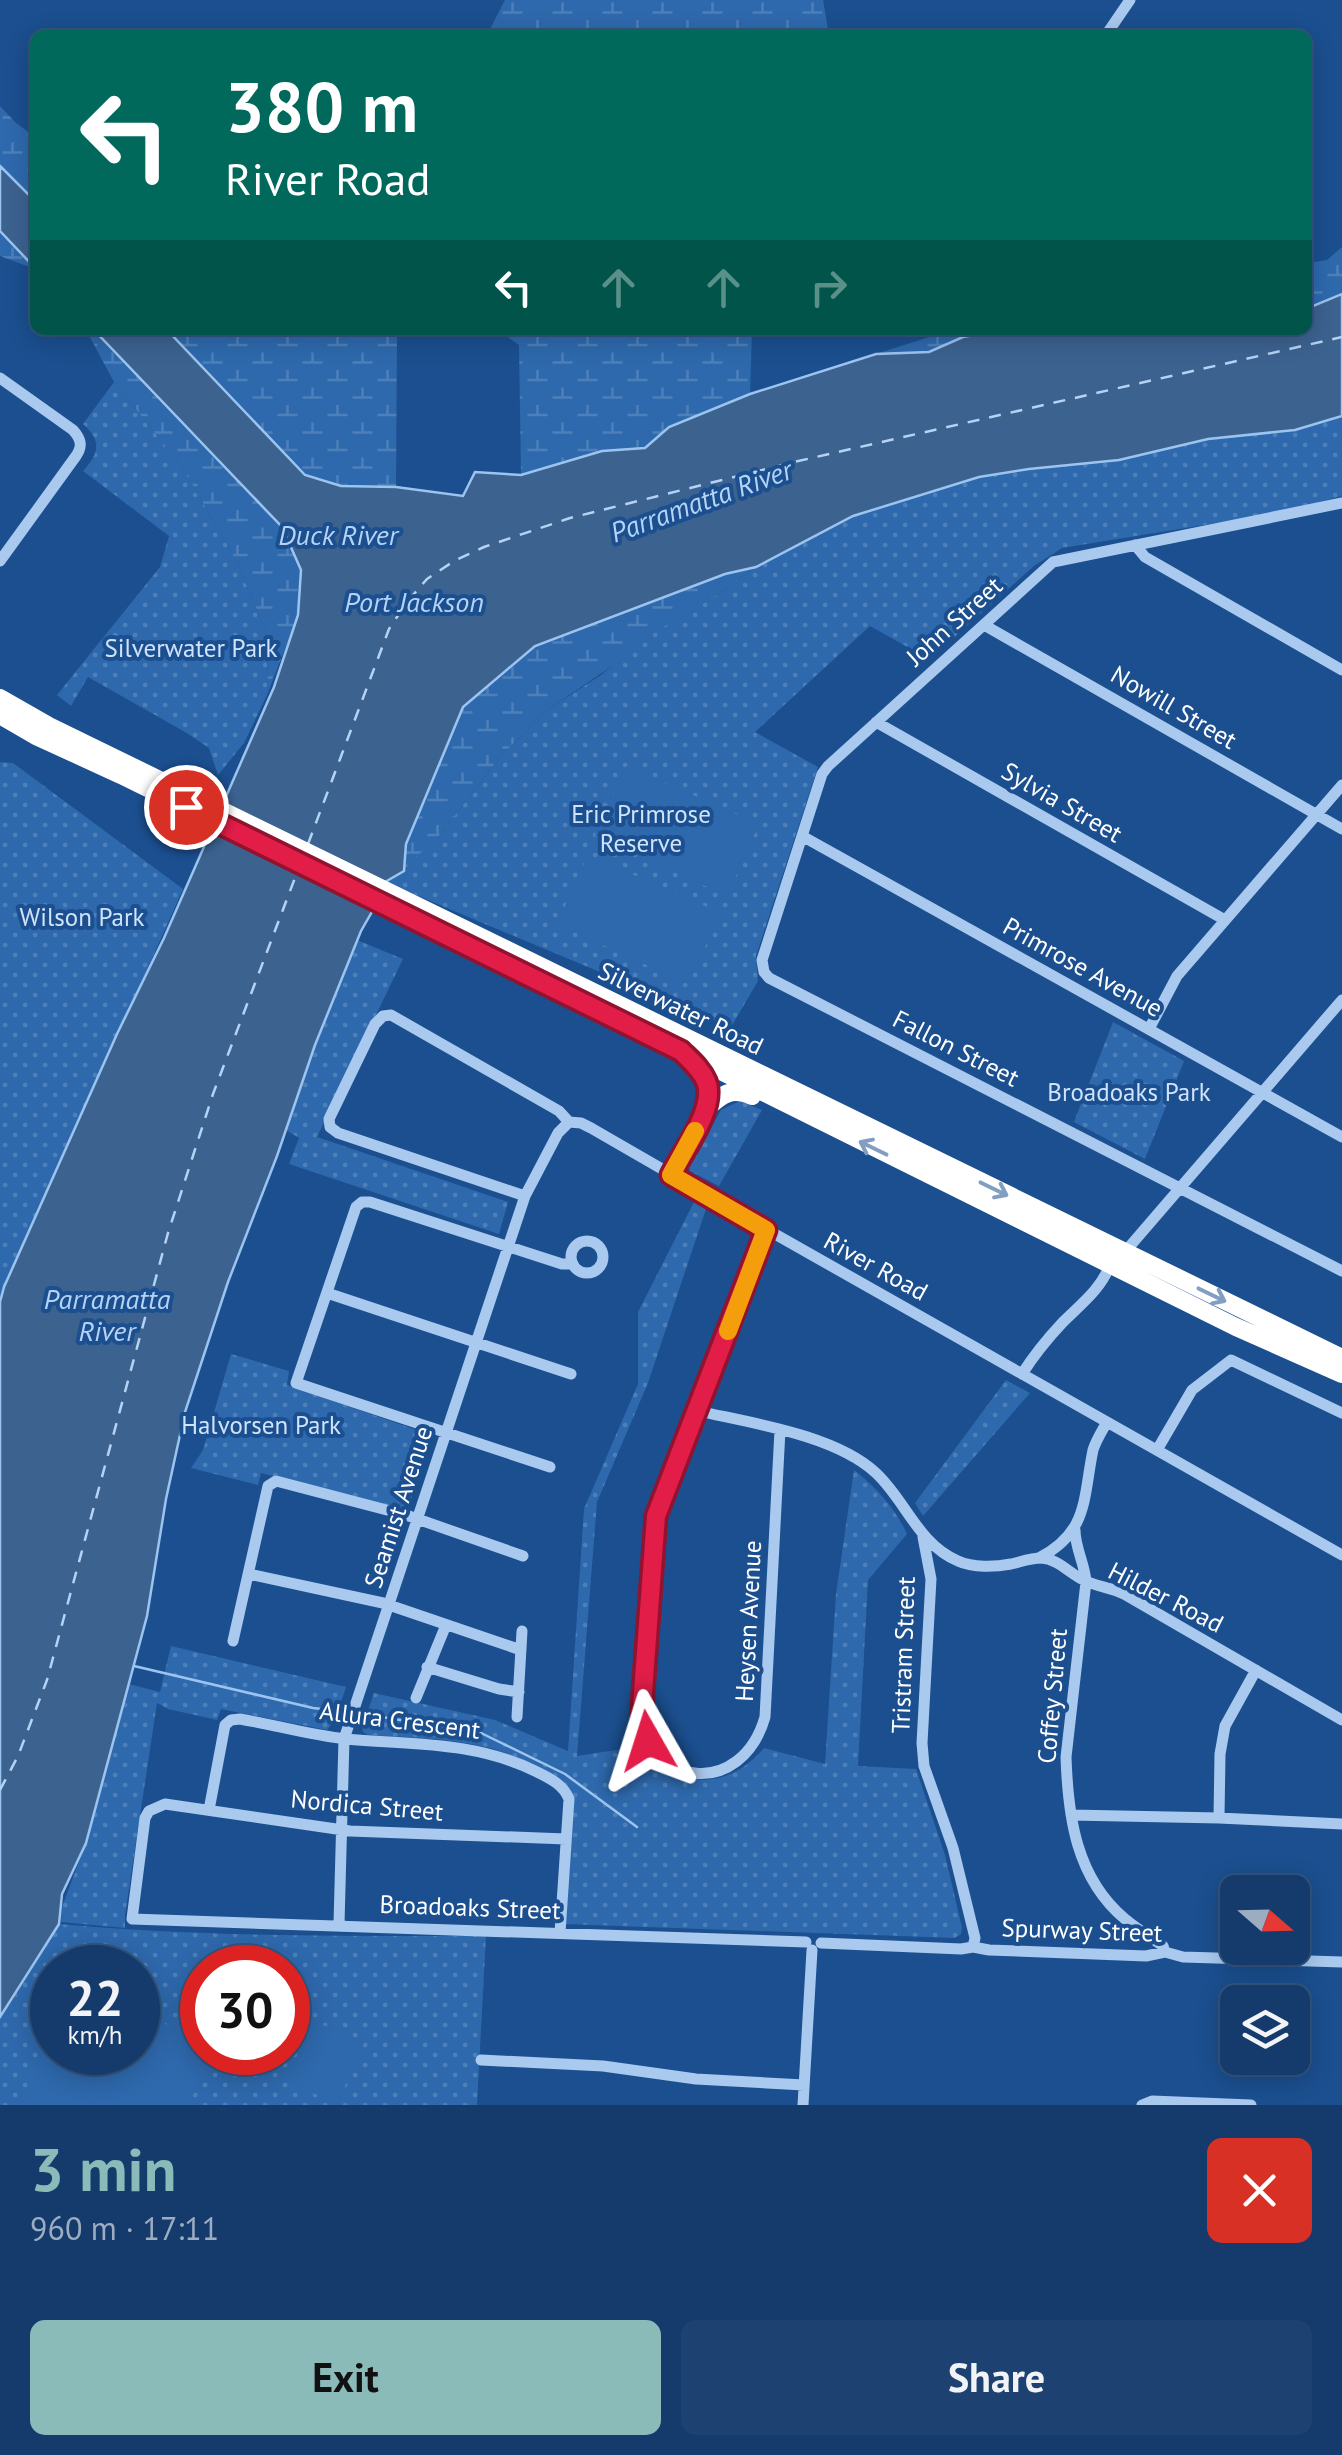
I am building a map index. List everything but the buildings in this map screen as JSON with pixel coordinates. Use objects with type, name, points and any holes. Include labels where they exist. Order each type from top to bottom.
[{"type":"highway","name":"Silverwater Road","points":[[0,698],[43,731]]},
{"type":"highway","name":"Silverwater Road","points":[[0,719],[43,731],[1117,1259],[1254,1336],[1342,1374]]},
{"type":"highway","name":"Silverwater Road","points":[[418,915],[834,1129],[1117,1259],[1342,1354]]},
{"type":"highway","points":[[681,1051],[704,1078],[709,1094],[707,1108]]},
{"type":"highway","points":[[707,1108],[726,1093],[742,1092],[824,1130],[834,1129]]},
{"type":"highway","points":[[1254,1336],[1270,1350],[1342,1385]]},
{"type":"street","points":[[1109,30],[1130,0]]},
{"type":"street","points":[[0,378],[73,430],[81,444],[76,456],[5,544],[0,561]]},
{"type":"street","name":"John Street","points":[[764,972],[764,950],[822,774],[1052,562],[1342,503]]},
{"type":"street","points":[[1135,545],[1144,557],[1342,670]]},
{"type":"street","name":"Nowill Street","points":[[984,625],[1342,829]]},
{"type":"street","name":"Sylvia Street","points":[[876,722],[1226,920]]},
{"type":"street","points":[[1148,1028],[1177,976],[1342,785]]},
{"type":"street","name":"Primrose Avenue","points":[[802,836],[1342,1137]]},
{"type":"street","name":"Fallon Street","points":[[764,972],[769,978],[1342,1271]]},
{"type":"street","points":[[1022,1374],[1039,1349],[1089,1298],[1117,1259],[1342,1000]]},
{"type":"street","name":"River Road","points":[[525,1196],[330,1127],[329,1119],[375,1024],[383,1016],[391,1014],[559,1110],[570,1122],[586,1125],[1342,1555]]},
{"type":"street","points":[[671,1175],[707,1108]]},
{"type":"street","name":"Seamist Avenue","points":[[340,1924],[345,1736],[525,1196],[558,1133],[570,1122]]},
{"type":"street","points":[[550,1467],[296,1383],[356,1206],[362,1202],[562,1264],[573,1264]]},
{"type":"street","points":[[766,1230],[698,1411],[834,1447],[865,1464],[890,1487],[923,1537],[958,1562]]},
{"type":"street","points":[[327,1293],[571,1374]]},
{"type":"street","points":[[1157,1450],[1192,1390],[1231,1360],[1342,1412]]},
{"type":"street","name":"Heysen Avenue","points":[[698,1411],[656,1516],[642,1706],[648,1741],[676,1768],[692,1772],[712,1773],[737,1763],[760,1736],[766,1717],[780,1430]]},
{"type":"street","name":"Coffey Street","points":[[1106,1422],[1094,1446],[1086,1496],[1075,1530],[1086,1582],[1066,1757],[1071,1815],[1077,1846],[1103,1896],[1165,1952]]},
{"type":"street","points":[[233,1642],[268,1486],[276,1482],[418,1519],[523,1556]]},
{"type":"street","points":[[931,1579],[943,1567],[958,1562],[994,1566],[1039,1558],[1075,1530]]},
{"type":"street","name":"Tristram Street","points":[[923,1537],[931,1579],[924,1766],[960,1873],[975,1938],[973,1947]]},
{"type":"street","name":"Hilder Road","points":[[1039,1558],[1062,1565],[1086,1582],[1114,1590],[1342,1720]]},
{"type":"street","points":[[248,1574],[389,1606],[521,1650]]},
{"type":"street","points":[[416,1698],[446,1625]]},
{"type":"street","points":[[517,1717],[522,1631]]},
{"type":"street","points":[[427,1667],[499,1690],[518,1692]]},
{"type":"street","points":[[1219,1818],[1220,1754],[1225,1726],[1256,1670]]},
{"type":"street","name":"Allura Crescent","points":[[209,1810],[222,1736],[231,1720],[480,1751],[513,1760],[547,1776],[565,1790],[569,1800],[560,1933]]},
{"type":"street","name":"Nordica Street","points":[[132,1919],[145,1818],[150,1810],[165,1804],[343,1830],[566,1839]]},
{"type":"street","points":[[1071,1815],[1342,1824]]},
{"type":"street","name":"Broadoaks Street","points":[[132,1919],[813,1945]]},
{"type":"street","points":[[803,2105],[813,1945]]},
{"type":"street","name":"Spurway Street","points":[[813,1945],[973,1947],[1146,1956],[1165,1952],[1183,1957],[1342,1962]]},
{"type":"street","points":[[481,2060],[602,2066],[696,2079],[804,2084]]},
{"type":"street","points":[[1142,2105],[1152,2100],[1251,2105]]},
{"type":"green space","points":[[505,0],[823,0],[828,30],[490,30]]},
{"type":"green space","points":[[0,106],[30,133],[30,196],[0,166]]},
{"type":"green space","points":[[0,231],[30,267],[0,256]]},
{"type":"green space","points":[[1342,247],[1342,294],[1312,306],[1312,262],[1327,260]]},
{"type":"green space","points":[[89,335],[99,335],[282,527],[301,569],[298,615],[267,695],[268,637],[235,558],[182,467],[114,382]]},
{"type":"green space","points":[[172,335],[397,335],[396,487],[341,486],[305,475]]},
{"type":"green space","points":[[505,335],[752,335],[750,394],[645,448],[602,451],[521,475],[519,345]]},
{"type":"green space","points":[[935,335],[974,335],[929,352],[876,354]]},
{"type":"green space","name":"Silverwater Park","points":[[114,382],[182,467],[235,558],[268,637],[267,695],[244,743],[218,775],[209,748],[88,677],[71,706],[57,695],[160,567],[169,536],[83,471],[92,459],[96,441],[83,424]]},
{"type":"green space","name":"Eric Primrose Reserve","points":[[1342,416],[1342,496],[1272,514],[1062,548],[1034,566],[931,658],[870,626],[755,732],[818,767],[756,956],[758,981],[731,1027],[385,882],[436,840],[500,757],[547,710],[601,675],[655,632],[756,567],[853,516],[979,477],[1119,460],[1208,439],[1295,430]]},
{"type":"green space","points":[[756,567],[547,710],[500,757],[436,840],[404,871],[406,844],[462,707],[535,646],[725,574]]},
{"type":"green space","name":"Wilson Park","points":[[0,762],[13,763],[183,889],[0,1300]]},
{"type":"green space","points":[[626,766],[759,824],[727,896],[595,836]]},
{"type":"green space","points":[[588,855],[721,913],[688,984],[557,924]]},
{"type":"green space","points":[[357,940],[403,959],[317,1137],[508,1202],[499,1234],[289,1164],[299,1138],[286,1130]]},
{"type":"green space","name":"Broadoaks Park","points":[[1113,1022],[1184,1061],[1145,1159],[1074,1122]]},
{"type":"green space","points":[[740,1101],[762,1110],[719,1186],[689,1167],[721,1110]]},
{"type":"green space","points":[[694,1202],[706,1209],[648,1383],[597,1502],[577,1756],[643,1746],[671,1771],[703,1780],[735,1772],[764,1748],[825,1764],[836,1594],[854,1470],[885,1499],[907,1534],[868,1580],[858,1766],[916,1769],[945,1855],[962,1928],[955,1938],[564,1924],[574,1801],[537,1769],[507,1753],[468,1743],[363,1732],[374,1693],[495,1720],[568,1751],[584,1509],[638,1384],[638,1312]]},
{"type":"green space","name":"Halvorsen Park","points":[[231,1354],[289,1371],[287,1385],[431,1435],[406,1509],[261,1473],[258,1485],[191,1468],[203,1450]]},
{"type":"green space","points":[[1006,1380],[1030,1393],[923,1516],[915,1503]]},
{"type":"green space","points":[[171,1646],[346,1687],[336,1718],[327,1730],[221,1709],[217,1720],[157,1703],[125,1928],[61,1922],[62,1907],[86,1843],[129,1684],[160,1692]]},
{"type":"green space","points":[[59,1924],[219,1934],[486,1936],[477,2105],[0,2105],[0,2017],[30,1970],[30,2075],[160,2075],[160,1945],[46,1945]]},
{"type":"green space","points":[[160,2021],[180,2031],[180,2075],[204,2075],[188,2105],[18,2105],[32,2075],[160,2075]]},
{"type":"green space","points":[[314,2021],[364,2043],[337,2104],[287,2081],[290,2075],[310,2075],[310,2030]]},
{"type":"water","points":[[0,166],[30,196],[30,263],[0,231]]},
{"type":"water","name":"Port Jackson","points":[[1342,294],[1342,416],[1295,430],[1208,439],[1119,460],[979,477],[853,516],[756,567],[725,574],[535,646],[463,707],[406,844],[404,871],[385,882],[361,931],[228,1282],[185,1412],[147,1616],[86,1843],[62,1894],[59,1924],[46,1945],[30,1945],[30,1970],[0,2017],[0,1302],[274,687],[298,615],[301,570],[282,527],[99,335],[172,335],[305,475],[341,486],[396,487],[463,496],[475,472],[521,475],[602,451],[645,448],[669,427],[750,394],[876,354],[929,352],[963,337],[1312,335],[1312,306]]},
{"type":"waterway","points":[[134,1666],[313,1708],[349,1712]]},
{"type":"waterway","points":[[357,1713],[481,1733],[565,1774],[637,1827]]},
{"type":"ferry route","points":[[308,844],[389,629],[427,579],[454,561],[570,518],[794,462],[1342,337]]},
{"type":"ferry route","points":[[0,1790],[18,1756],[47,1680],[168,1233],[213,1094],[298,870]]},
{"type":"slow traffic","points":[[695,1131],[671,1175],[766,1230],[728,1331]]},
{"type":"route","points":[[186,807],[681,1051],[708,1086],[707,1108],[671,1175],[766,1230],[656,1516],[642,1706],[648,1741]]},
{"type":"water label","name":"Parramatta River","points":[[701,501]]},
{"type":"water label","name":"Duck River","points":[[338,535]]},
{"type":"water label","name":"Parramatta River","points":[[107,1315]]}]
